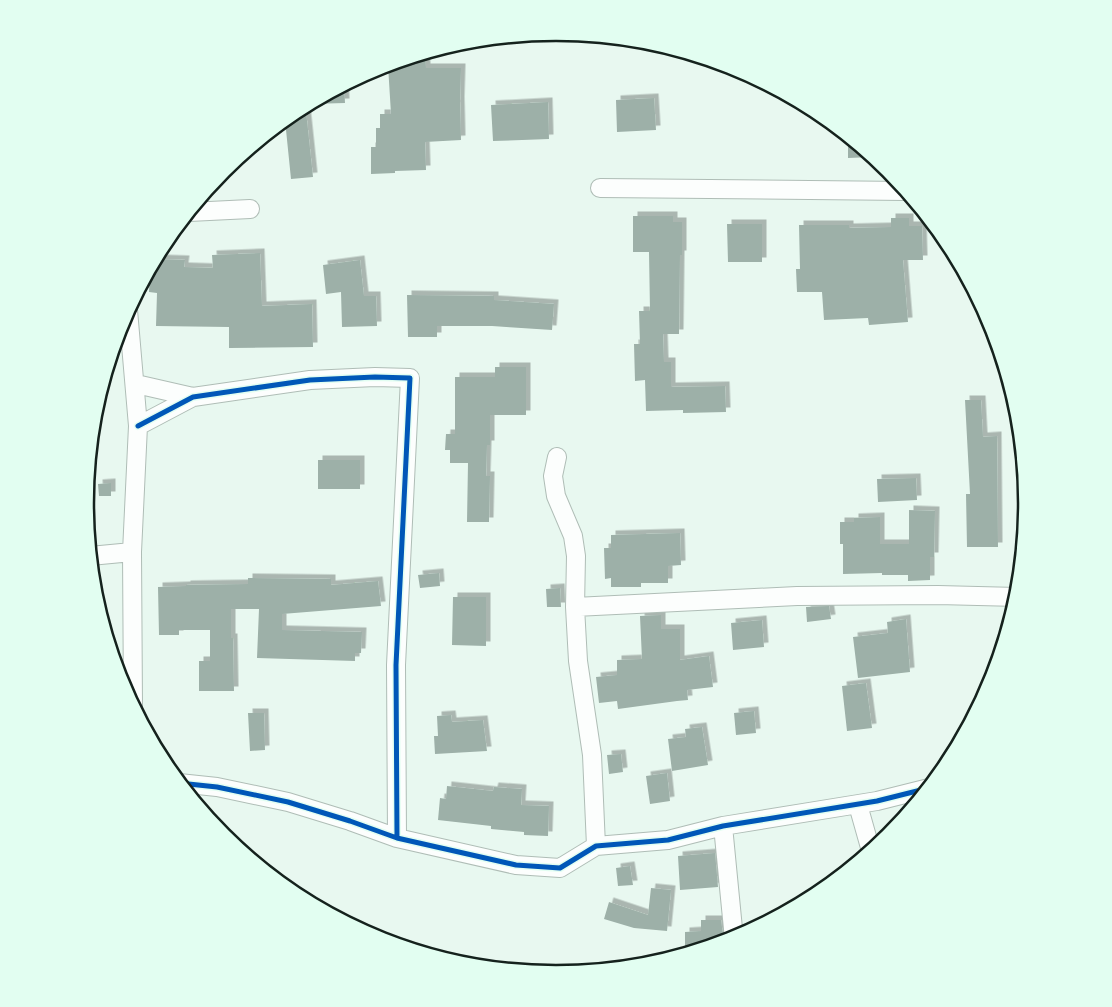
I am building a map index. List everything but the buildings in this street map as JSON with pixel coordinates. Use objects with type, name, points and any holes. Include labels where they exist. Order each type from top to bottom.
[{"type":"street","points":[[600,188],[896,191]]},
{"type":"street","points":[[198,212],[250,209]]},
{"type":"street","points":[[130,325],[138,426],[132,552],[133,689]]},
{"type":"street","points":[[138,426],[193,397],[310,380],[375,377],[410,378],[396,665],[397,838]]},
{"type":"street","points":[[136,384],[193,397]]},
{"type":"street","points":[[557,457],[553,476],[556,496],[573,536],[576,556],[575,607],[578,660],[592,755],[596,846]]},
{"type":"street","points":[[97,555],[132,552]]},
{"type":"street","points":[[575,607],[797,596],[938,595],[1008,597]]},
{"type":"street","points":[[188,784],[217,787],[288,802],[397,838],[516,865],[560,868],[596,846],[668,840],[723,826],[858,805],[918,791]]},
{"type":"street","points":[[858,805],[869,843]]},
{"type":"street","points":[[723,826],[733,931]]},
{"type":"cycle path","points":[[138,426],[193,397],[310,380],[375,377],[410,378],[396,665],[397,838]]},
{"type":"cycle path","points":[[188,784],[217,787],[288,802],[397,838],[516,865],[560,868],[596,846],[668,840],[723,826],[877,801],[918,791]]}]
